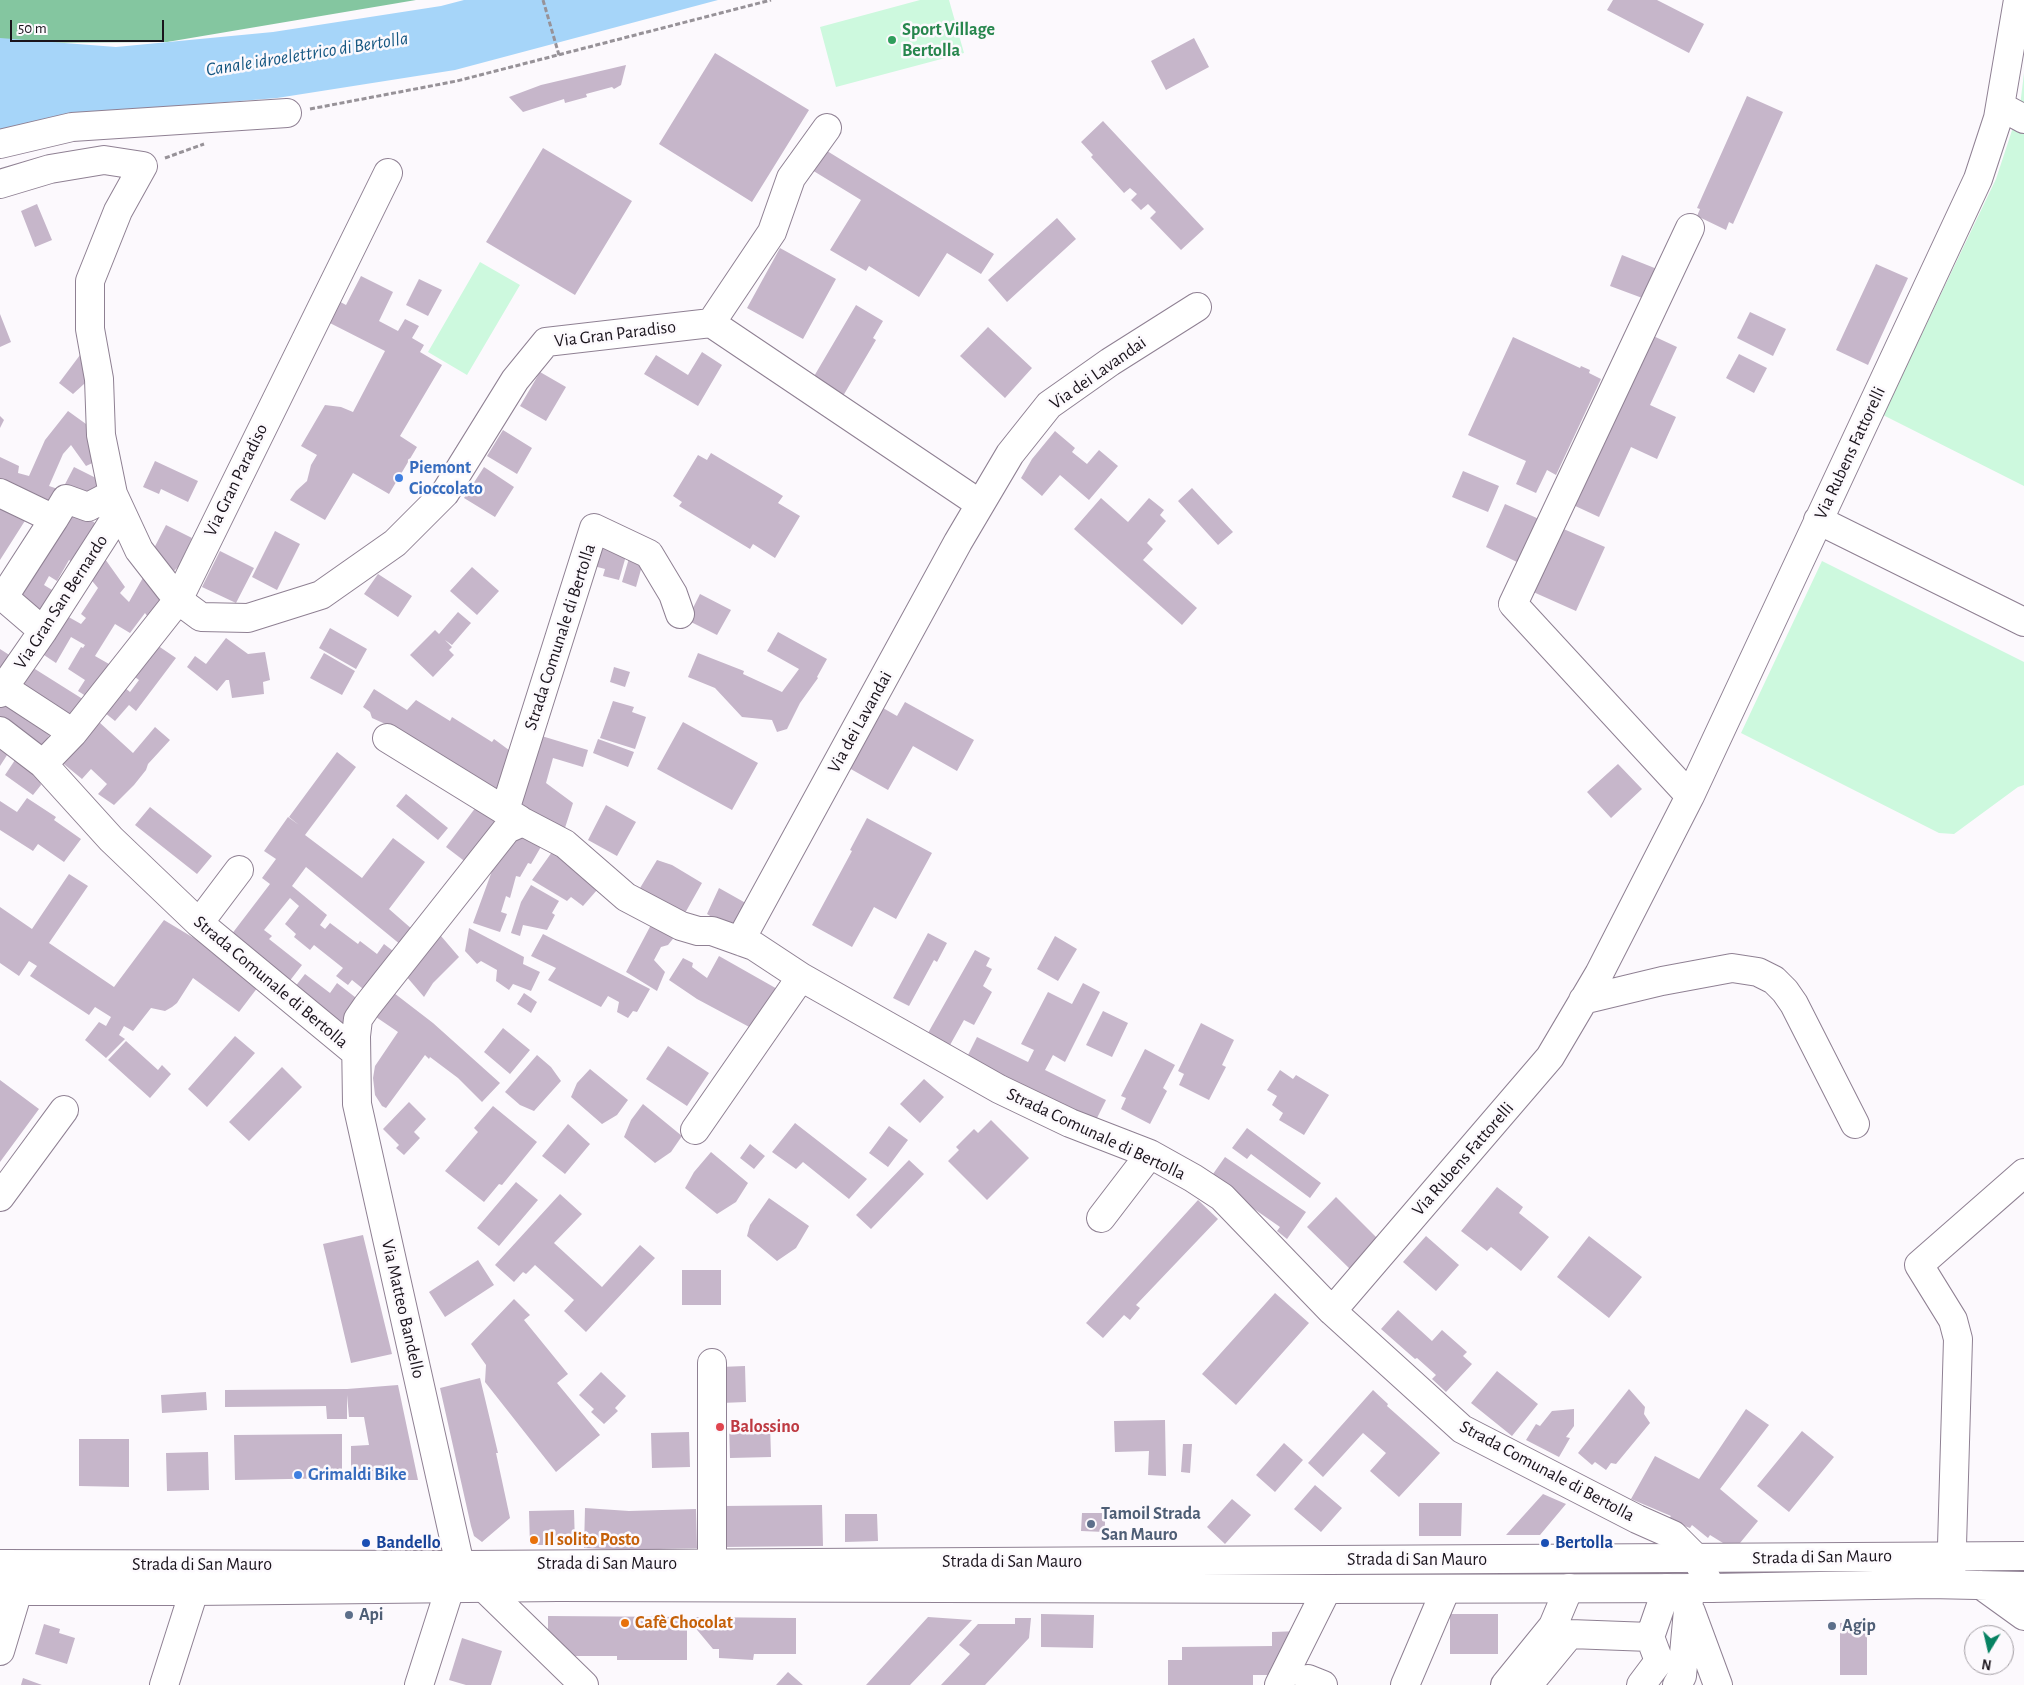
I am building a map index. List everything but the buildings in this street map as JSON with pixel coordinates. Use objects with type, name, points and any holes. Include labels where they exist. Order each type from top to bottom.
[{"type":"street","name":"Via Rubens Fattorelli","points":[[1332,1311],[1550,1057],[1583,1000],[1690,796],[1978,180],[1998,118],[2018,0]]},
{"type":"street","points":[[2000,106],[2024,119]]},
{"type":"street","points":[[0,144],[72,127],[286,113]]},
{"type":"street","points":[[827,128],[791,178],[772,232],[711,323],[980,504]]},
{"type":"street","points":[[0,184],[50,169],[104,160],[143,166]]},
{"type":"street","name":"Via Gran Paradiso","points":[[143,166],[118,211],[90,281],[90,329],[99,378],[101,435],[116,502],[139,550],[178,600],[201,617],[248,618],[321,595],[395,543],[445,493],[515,380],[546,342],[711,323]]},
{"type":"street","name":"Via Gran Paradiso","points":[[43,764],[72,733],[178,600],[388,172]]},
{"type":"street","points":[[1690,228],[1513,604],[1690,796]]},
{"type":"street","name":"Via dei Lavandai","points":[[740,942],[958,542],[1010,454],[1049,405],[1110,362],[1197,307]]},
{"type":"street","points":[[0,493],[54,519]]},
{"type":"street","points":[[43,631],[2,596],[66,499],[88,507],[116,502]]},
{"type":"street","name":"Via Gran San Bernardo","points":[[2,691],[43,631],[116,502]]},
{"type":"street","points":[[1818,520],[2024,622]]},
{"type":"street","name":"Strada Comunale di Bertolla","points":[[355,1052],[358,1019],[507,829],[514,816],[594,528],[649,554],[673,594],[680,614]]},
{"type":"street","points":[[2,691],[72,733]]},
{"type":"street","name":"Strada Comunale di Bertolla","points":[[0,731],[43,764],[111,839],[199,923],[355,1052]]},
{"type":"street","name":"Strada Comunale di Bertolla","points":[[387,738],[514,816],[565,844],[626,896],[681,926],[698,931],[712,931],[754,946],[801,977],[998,1089],[1070,1123],[1150,1154],[1222,1197],[1332,1311],[1462,1429],[1637,1519],[1666,1531],[1697,1559],[1689,1593]]},
{"type":"street","points":[[199,923],[240,870]]},
{"type":"street","points":[[1583,1000],[1662,981],[1732,968],[1758,972],[1774,980],[1794,1004],[1855,1124]]},
{"type":"street","points":[[695,1130],[801,977]]},
{"type":"street","name":"Via Matteo Bandello","points":[[355,1052],[357,1104],[455,1577]]},
{"type":"street","points":[[0,1197],[64,1110]]},
{"type":"street","name":"Strada Comunale di Bertolla","points":[[1101,1218],[1150,1154]]},
{"type":"street","points":[[1951,1585],[1958,1339],[1953,1320],[1919,1265],[2024,1173]]},
{"type":"street","points":[[712,1363],[712,1564]]},
{"type":"street","name":"Strada di San Mauro","points":[[0,1652],[9,1591],[194,1591],[712,1564],[2024,1556]]},
{"type":"street","name":"Strada di San Mauro","points":[[0,1564],[455,1577],[485,1588],[1569,1588],[1689,1593],[1951,1585],[2024,1586]]},
{"type":"street","points":[[418,1685],[455,1577]]},
{"type":"street","points":[[1981,1585],[2024,1616]]},
{"type":"street","points":[[485,1588],[584,1685]]},
{"type":"street","points":[[1506,1685],[1553,1626],[1569,1588]]},
{"type":"street","points":[[1278,1685],[1327,1589]]},
{"type":"street","points":[[1405,1685],[1446,1589]]},
{"type":"street","name":"Strada di San Mauro","points":[[164,1685],[194,1591]]},
{"type":"street","points":[[1650,1637],[1689,1593]]},
{"type":"street","points":[[1677,1685],[1682,1676],[1689,1593]]},
{"type":"street","points":[[1689,1593],[1718,1685]]},
{"type":"street","points":[[1528,1685],[1570,1634],[1650,1637]]},
{"type":"street","points":[[1640,1685],[1659,1661],[1650,1637]]},
{"type":"path","points":[[543,0],[559,56]]},
{"type":"path","points":[[286,113],[457,82],[771,0]]},
{"type":"path","points":[[143,166],[206,143]]},
{"type":"green space","points":[[0,0],[416,0],[167,42],[0,43]]},
{"type":"green space","name":"Sport Village Bertolla","points":[[920,0],[949,0],[964,53],[836,87],[820,27]]},
{"type":"green space","points":[[2024,73],[2024,486],[1883,415],[1996,179],[2020,106]]},
{"type":"green space","points":[[480,262],[520,285],[467,375],[428,352]]},
{"type":"green space","points":[[1822,561],[2024,662],[2024,785],[2018,787],[1954,834],[1939,833],[1741,733]]},
{"type":"water","name":"Canale idroelettrico di Bertolla","points":[[464,0],[718,0],[455,70],[277,98],[116,111],[0,137],[0,38],[116,47],[273,32],[441,6]]},
{"type":"place","name":"Sport Village Bertolla","points":[[892,40]]},
{"type":"place","name":"Piemont Cioccolato","points":[[399,478]]},
{"type":"place","name":"Balossino","points":[[720,1427]]},
{"type":"place","name":"Grimaldi Bike","points":[[298,1475]]},
{"type":"place","name":"Tamoil Strada San Mauro","points":[[1091,1524]]},
{"type":"place","name":"Il solito Posto","points":[[534,1540]]},
{"type":"place","name":"Bandello","points":[[366,1543]]},
{"type":"place","name":"Bertolla","points":[[1545,1543]]},
{"type":"place","name":"Api","points":[[349,1615]]},
{"type":"place","name":"Cafè Chocolat","points":[[625,1623]]},
{"type":"place","name":"Agip","points":[[1832,1626]]}]
